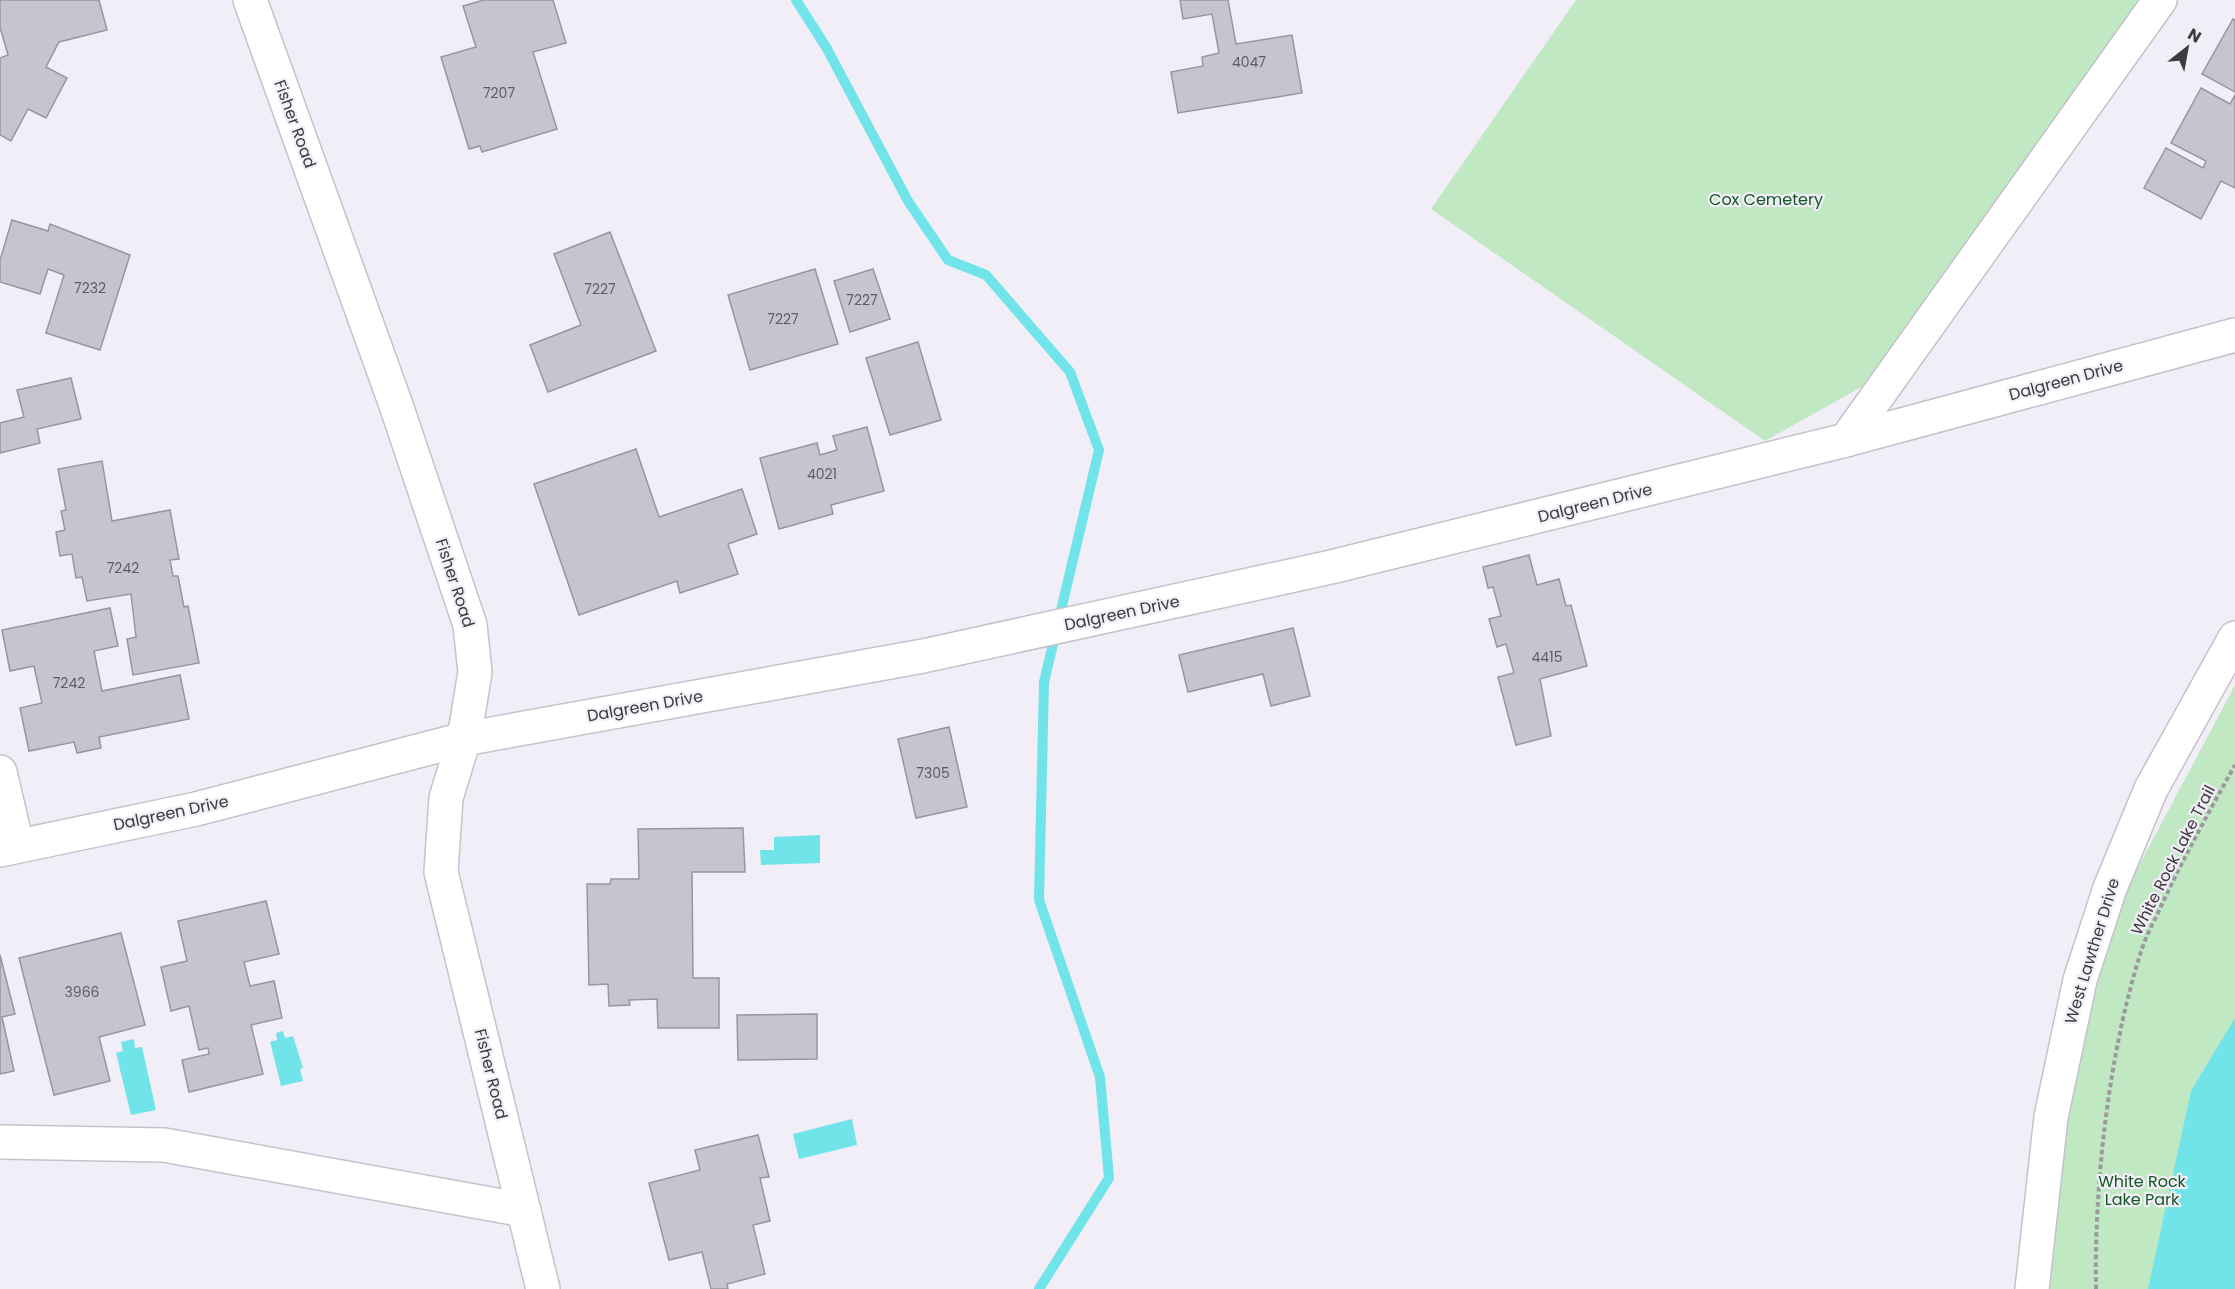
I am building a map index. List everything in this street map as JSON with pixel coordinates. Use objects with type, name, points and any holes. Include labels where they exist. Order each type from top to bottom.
[{"type":"street","name":"Fisher Road","points":[[250,0],[396,405],[470,625],[475,672],[464,739],[446,798],[441,872],[543,1289]]},
{"type":"street","points":[[1846,440],[2160,0]]},
{"type":"street","name":"Dalgreen Drive","points":[[8,847],[196,809],[464,739],[923,656],[1499,527],[1846,440],[2235,335]]},
{"type":"street","name":"West Lawther Drive","points":[[2032,1289],[2051,1117],[2079,980],[2110,888],[2151,789],[2235,638]]},
{"type":"street","points":[[0,772],[8,847]]},
{"type":"street","points":[[0,1142],[164,1145],[524,1210]]},
{"type":"path","name":"White Rock Lake Trail","points":[[2096,1289],[2095,1258],[2106,1126],[2118,1039],[2141,950],[2186,854],[2235,765]]},
{"type":"green space","name":"Cox Cemetery","points":[[1576,0],[2147,0],[1888,372],[1765,441],[1431,209]]},
{"type":"green space","name":"White Rock Lake Park","points":[[2235,685],[2235,1289],[2040,1289],[2049,1195],[2109,922]]},
{"type":"water","points":[[820,835],[820,863],[761,865],[760,850],[774,850],[774,837]]},
{"type":"water","points":[[2235,1018],[2235,1289],[2148,1289],[2191,1091]]},
{"type":"water","points":[[283,1031],[285,1038],[293,1036],[303,1068],[300,1069],[303,1081],[281,1086],[270,1042],[277,1040],[276,1033]]},
{"type":"water","points":[[134,1039],[135,1048],[142,1047],[156,1110],[131,1115],[116,1053],[123,1051],[121,1042]]},
{"type":"water","points":[[852,1119],[857,1145],[799,1159],[793,1134]]},
{"type":"building","points":[[0,0],[99,0],[107,30],[59,42],[46,67],[67,78],[46,118],[28,109],[11,141],[0,135],[0,58],[8,55],[0,27]]},
{"type":"building","points":[[484,0],[553,0],[566,43],[533,52],[557,129],[482,152],[480,146],[469,149],[441,57],[476,47],[463,6]]},
{"type":"building","points":[[1180,0],[1228,0],[1236,44],[1292,35],[1302,93],[1178,113],[1171,72],[1203,66],[1202,57],[1219,53],[1212,14],[1183,19]]},
{"type":"building","points":[[2233,19],[2235,20],[2235,92],[2202,74]]},
{"type":"building","points":[[2201,88],[2230,104],[2235,95],[2235,188],[2221,181],[2201,219],[2144,188],[2166,148],[2203,168],[2206,161],[2171,143]]},
{"type":"building","points":[[12,220],[48,231],[50,224],[130,255],[100,350],[46,333],[64,275],[48,269],[40,294],[0,282],[0,260]]},
{"type":"building","points":[[610,232],[656,351],[548,392],[530,345],[581,325],[554,254]]},
{"type":"building","points":[[815,269],[838,344],[750,370],[728,295]]},
{"type":"building","points":[[873,269],[890,319],[850,332],[834,281]]},
{"type":"building","points":[[918,342],[941,420],[890,435],[866,358]]},
{"type":"building","points":[[71,378],[81,419],[37,429],[40,443],[0,453],[0,423],[24,417],[17,390]]},
{"type":"building","points":[[867,427],[884,491],[831,505],[833,514],[779,529],[760,458],[817,443],[820,455],[837,450],[833,436]]},
{"type":"building","points":[[636,449],[659,517],[742,489],[757,534],[728,544],[738,574],[680,593],[677,581],[579,615],[534,484]]},
{"type":"building","points":[[102,461],[112,521],[170,510],[179,559],[170,560],[173,576],[178,576],[184,607],[188,606],[199,663],[133,675],[127,639],[136,637],[131,594],[87,601],[82,577],[76,578],[72,554],[60,556],[56,532],[65,530],[61,511],[66,510],[58,469]]},
{"type":"building","points":[[1529,555],[1537,585],[1559,579],[1566,606],[1571,605],[1587,666],[1540,679],[1551,736],[1516,745],[1498,677],[1514,673],[1506,644],[1497,647],[1489,619],[1501,616],[1493,587],[1488,588],[1483,567]]},
{"type":"building","points":[[110,608],[118,646],[94,651],[102,691],[180,675],[189,719],[99,737],[101,748],[77,753],[74,742],[29,751],[20,708],[42,703],[34,666],[10,671],[2,630]]},
{"type":"building","points":[[1293,628],[1310,696],[1271,706],[1263,674],[1188,692],[1179,655]]},
{"type":"building","points":[[949,727],[967,807],[916,818],[898,739]]},
{"type":"building","points":[[743,828],[745,872],[692,872],[693,978],[719,978],[719,1028],[658,1028],[657,999],[629,1000],[630,1005],[609,1006],[608,984],[589,985],[587,884],[610,884],[611,879],[639,879],[638,829]]},
{"type":"building","points":[[266,901],[279,954],[244,962],[250,986],[274,981],[282,1018],[251,1025],[263,1074],[189,1092],[182,1060],[209,1054],[208,1048],[199,1050],[189,1006],[171,1011],[161,967],[187,961],[178,921]]},
{"type":"building","points":[[121,933],[145,1025],[99,1037],[110,1081],[54,1095],[19,958]]},
{"type":"building","points":[[0,955],[15,1014],[2,1017],[14,1071],[0,1074]]},
{"type":"building","points":[[817,1014],[817,1059],[738,1060],[737,1015]]},
{"type":"building","points":[[758,1135],[769,1177],[760,1178],[770,1221],[753,1225],[765,1274],[727,1284],[728,1289],[711,1289],[702,1252],[669,1260],[649,1183],[700,1170],[695,1150]]},
{"type":"waterway","points":[[796,0],[826,47],[908,201],[948,260],[986,275],[1070,372],[1099,450],[1044,682],[1039,900],[1100,1077],[1109,1178],[1039,1289]]}]
